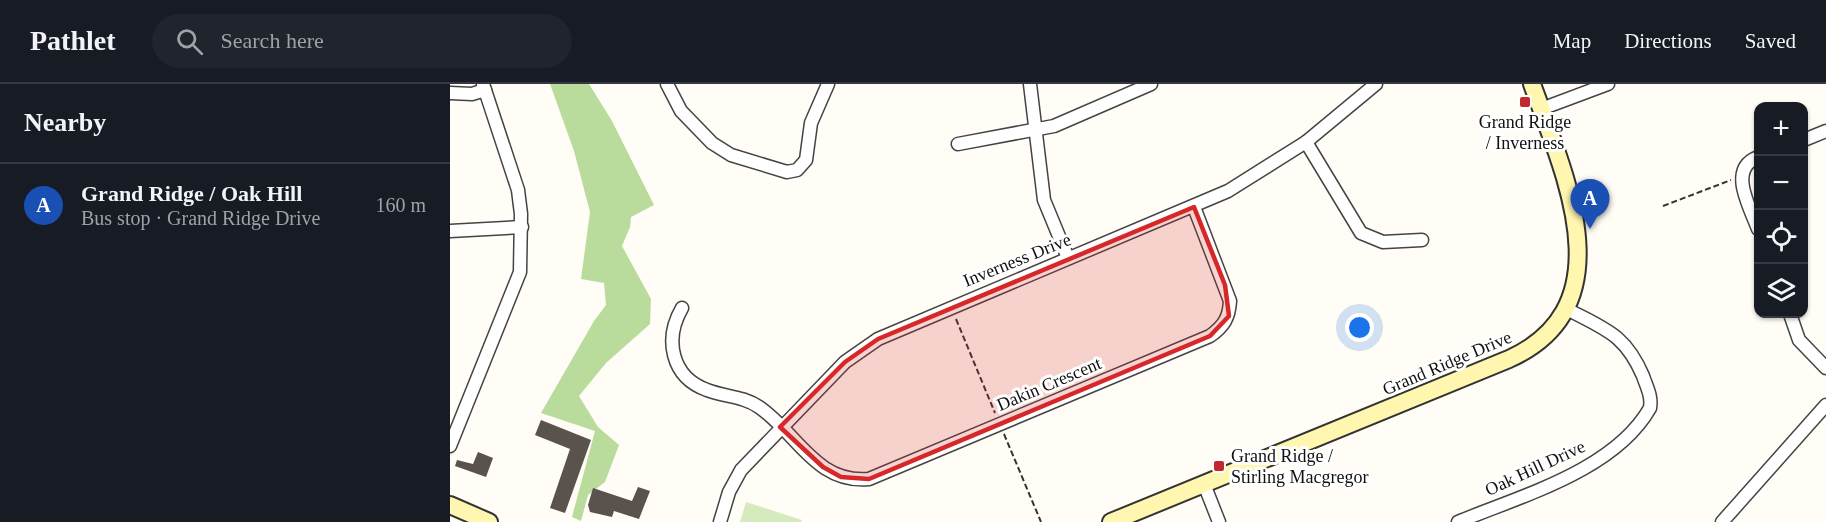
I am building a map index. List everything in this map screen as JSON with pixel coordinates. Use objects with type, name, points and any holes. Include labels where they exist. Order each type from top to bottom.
[{"type":"street","points":[[667,84],[681,111],[712,143],[731,155],[787,172],[797,170],[806,160],[811,123],[828,84]]},
{"type":"street","points":[[1030,84],[1044,200],[1068,258]]},
{"type":"street","points":[[958,144],[1054,126],[1151,84]]},
{"type":"street","name":"Inverness Drive","points":[[720,522],[734,481],[780,427],[845,362],[858,352],[878,339],[951,307],[1228,191],[1306,142],[1376,84]]},
{"type":"street","name":"Grand Ridge Drive","points":[[1111,522],[1524,352],[1555,327],[1567,309],[1577,267],[1575,212],[1532,84]]},
{"type":"street","points":[[1541,109],[1608,84]]},
{"type":"street","points":[[450,93],[472,94],[484,87],[518,190],[522,227],[520,272],[514,291],[473,386],[450,447]]},
{"type":"street","points":[[1808,138],[1826,131]]},
{"type":"street","points":[[1306,142],[1361,233],[1383,242],[1422,240]]},
{"type":"street","points":[[1754,159],[1746,164],[1742,177],[1754,216]]},
{"type":"street","name":"Dakin Crescent","points":[[682,308],[672,330],[671,342],[672,353],[682,372],[706,390],[755,404],[823,467],[841,477],[855,480],[870,479],[1210,336],[1221,328],[1229,316],[1230,301],[1194,207]]},
{"type":"street","points":[[450,231],[522,227]]},
{"type":"street","name":"Oak Hill Drive","points":[[1458,522],[1592,464],[1615,447],[1650,408],[1649,392],[1627,345],[1619,338],[1567,309]]},
{"type":"street","points":[[1791,318],[1799,340],[1826,368]]},
{"type":"street","points":[[1722,522],[1826,405]]},
{"type":"street","points":[[1204,484],[1219,522]]},
{"type":"street","points":[[450,505],[489,522]]},
{"type":"path","points":[[1663,206],[1742,177]]},
{"type":"path","points":[[951,307],[997,419]]},
{"type":"path","points":[[1003,431],[1041,522]]},
{"type":"highlighted area","points":[[1194,207],[1225,285],[1229,316],[1210,336],[869,479],[841,477],[823,467],[780,427],[845,362],[878,339]]},
{"type":"green space","points":[[550,84],[589,84],[612,121],[654,205],[631,217],[630,227],[622,246],[651,299],[650,324],[606,363],[579,396],[598,427],[619,445],[605,482],[588,495],[581,521],[572,517],[595,431],[541,413],[594,321],[606,305],[604,283],[581,279],[590,212],[574,151]]},
{"type":"green space","points":[[746,502],[802,520],[801,522],[740,522]]},
{"type":"building","points":[[541,420],[591,440],[565,513],[550,508],[570,449],[535,435]]},
{"type":"building","points":[[478,452],[493,458],[486,477],[455,466],[457,460],[473,464]]},
{"type":"building","points":[[638,487],[650,491],[639,519],[614,511],[612,517],[590,512],[588,505],[593,488],[632,501]]},
{"type":"place","name":"Grand Ridge / Inverness","points":[[1525,102]]},
{"type":"place","name":"Grand Ridge / Oak Hill","points":[[1590,229]]},
{"type":"place","name":"Grand Ridge / Stirling Macgregor","points":[[1219,466]]}]
